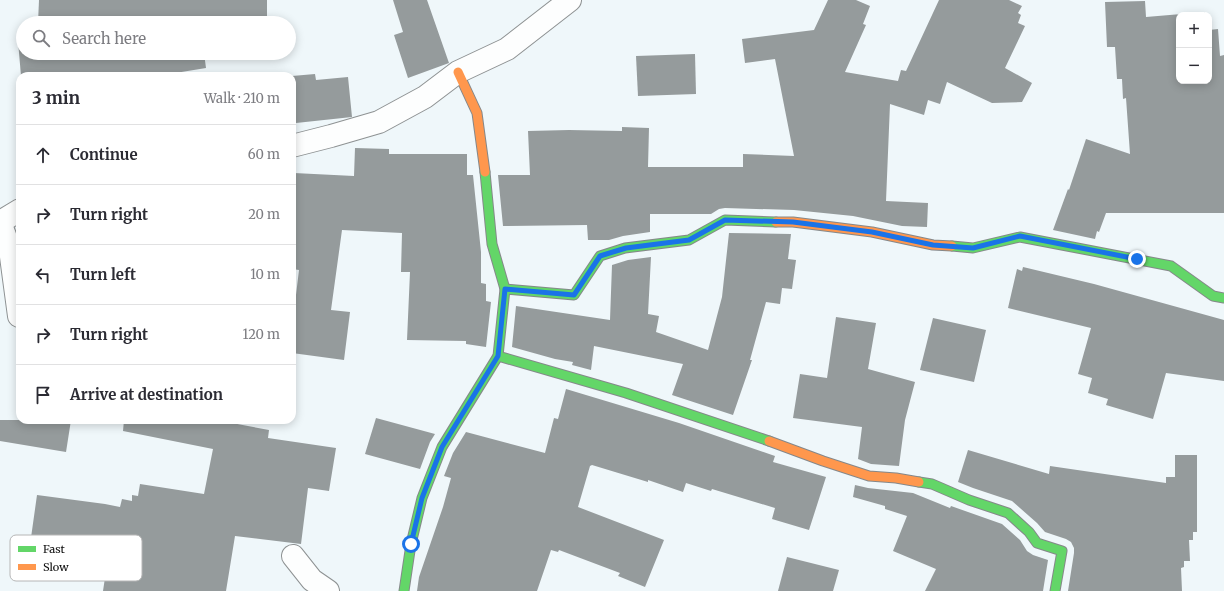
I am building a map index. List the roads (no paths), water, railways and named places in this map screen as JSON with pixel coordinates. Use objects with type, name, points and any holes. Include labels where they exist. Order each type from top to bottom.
[{"type":"street","points":[[296,145],[380,122],[425,97],[458,72],[507,49],[570,0]]},
{"type":"street","points":[[404,591],[411,544],[422,498],[442,447],[498,356],[505,289],[492,244],[484,162],[476,113],[458,72]]},
{"type":"street","points":[[16,212],[0,222],[10,249],[16,299]]},
{"type":"street","points":[[505,289],[574,295],[600,256],[626,248],[689,240],[725,220],[793,222],[872,232],[933,245],[973,248],[1020,236],[1171,266],[1213,296],[1224,298]]},
{"type":"street","points":[[498,356],[626,393],[682,411],[869,476],[896,478],[932,484],[969,500],[1008,514],[1029,532],[1037,543],[1062,551],[1055,591]]},
{"type":"street","points":[[293,556],[312,580],[328,591]]}]
